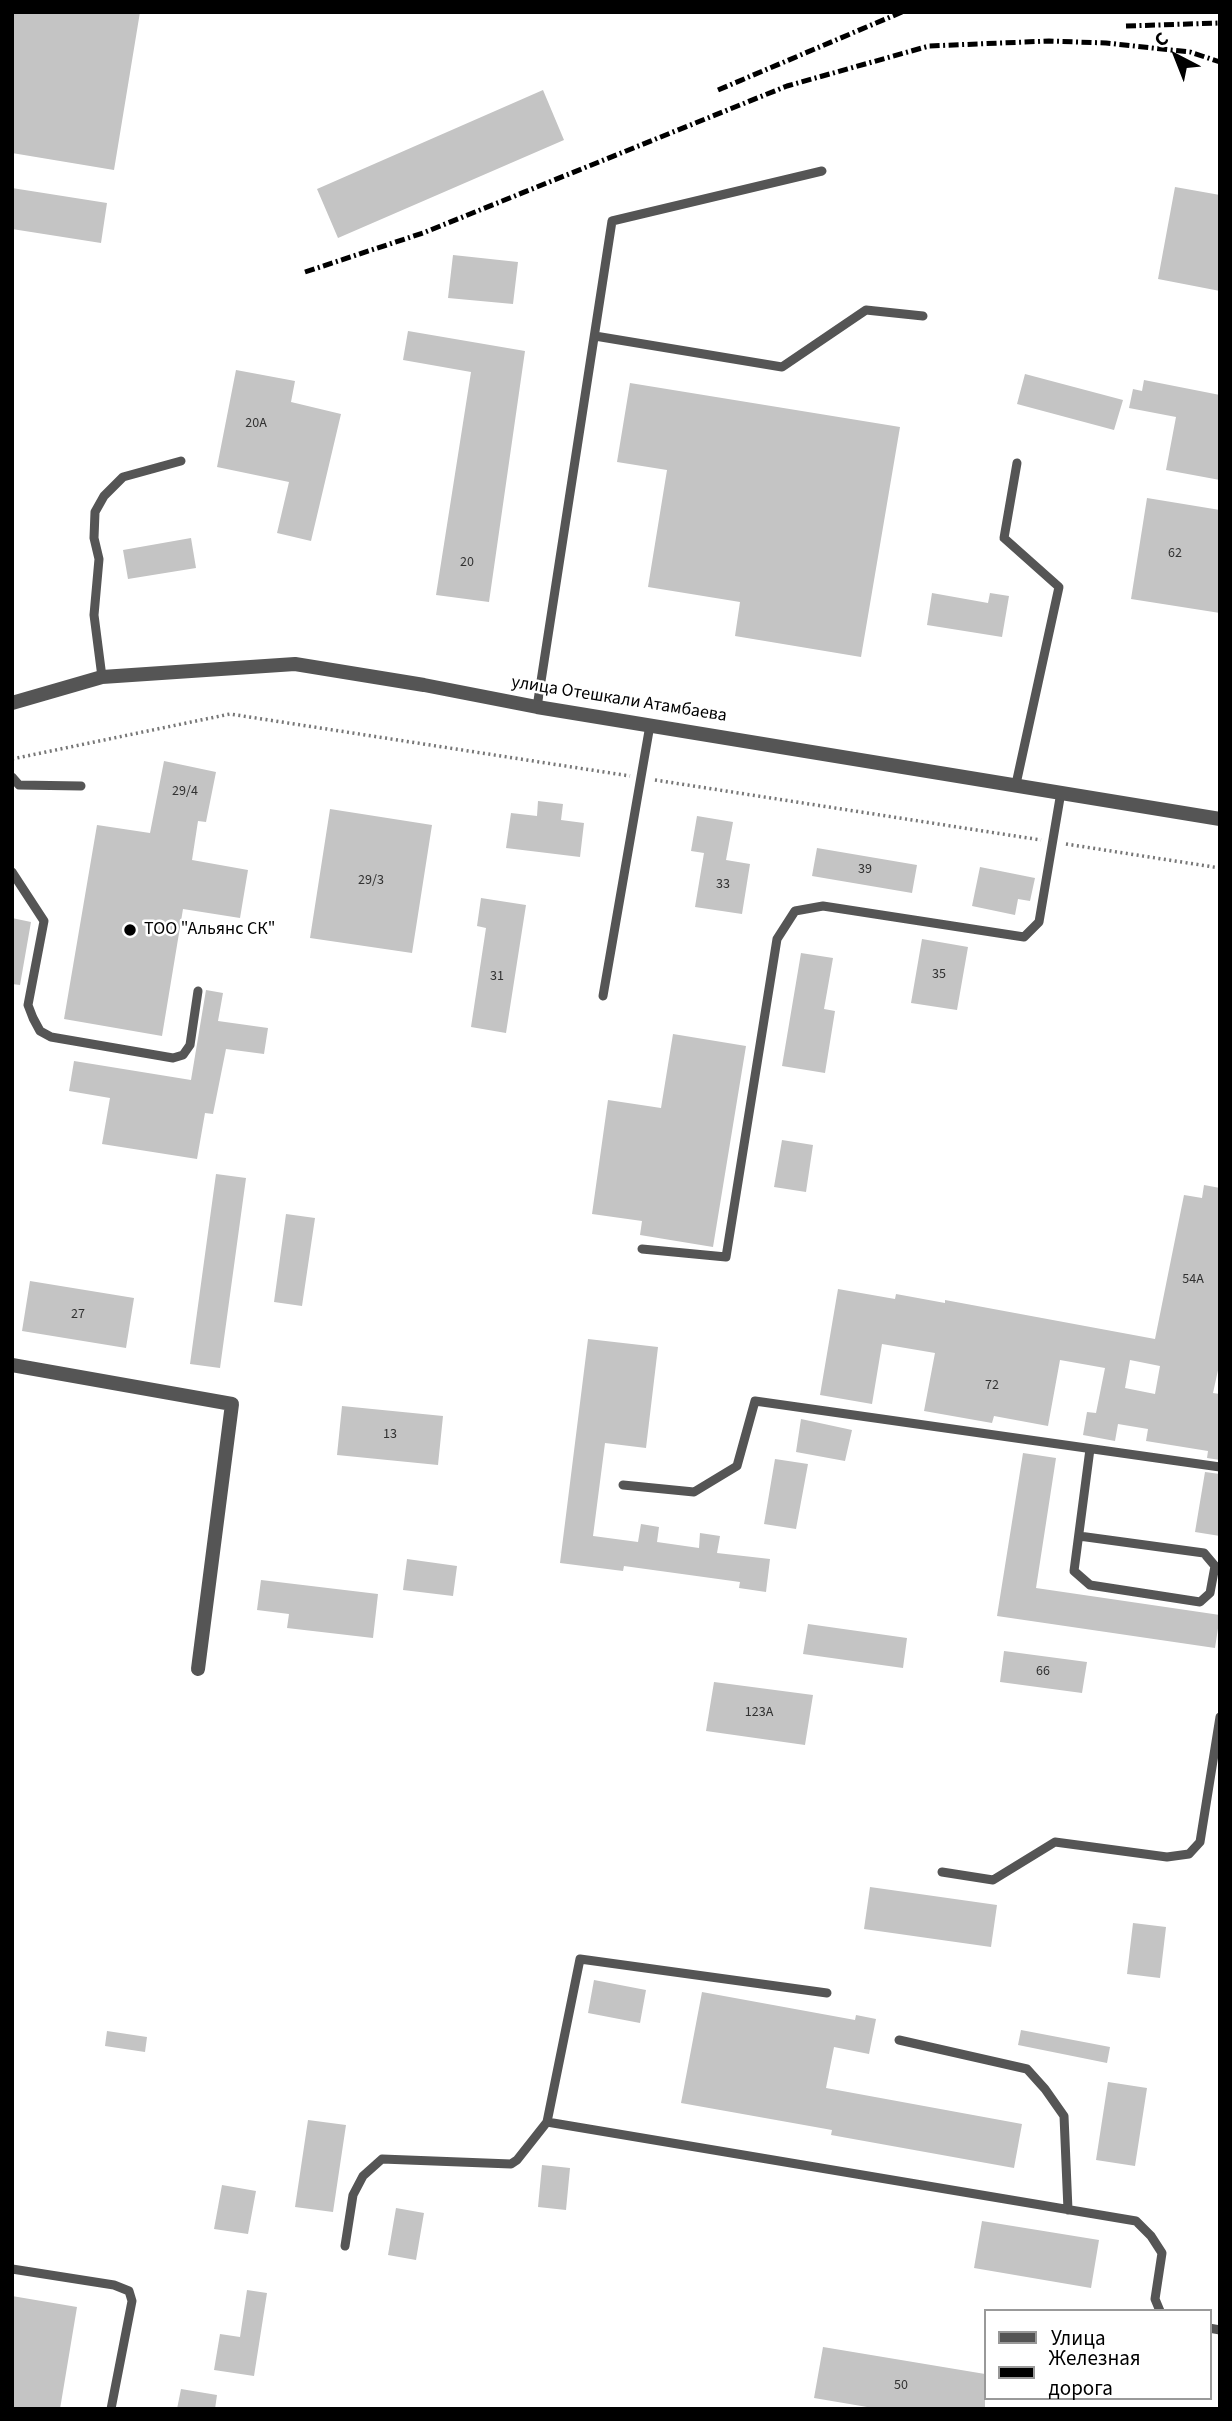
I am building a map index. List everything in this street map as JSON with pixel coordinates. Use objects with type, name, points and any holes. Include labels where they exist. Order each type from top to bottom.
[{"type":"street","name":"улица Отешкали Атамбаева","points":[[12,703],[102,677],[295,664],[537,707],[1220,819]]},
{"type":"street","points":[[12,1365],[232,1404],[198,1669]]},
{"type":"lane","points":[[537,707],[612,221],[822,171]]},
{"type":"lane","points":[[595,336],[782,367],[866,310],[923,316]]},
{"type":"lane","points":[[102,677],[94,615],[99,559],[94,538],[95,512],[104,496],[123,477],[181,461]]},
{"type":"lane","points":[[1016,785],[1059,587],[1004,538],[1017,463]]},
{"type":"lane","points":[[603,996],[649,725]]},
{"type":"lane","points":[[12,777],[19,785],[81,786]]},
{"type":"lane","points":[[642,1249],[726,1257],[777,939],[796,911],[823,906],[1024,937],[1039,922],[1061,792]]},
{"type":"lane","points":[[12,872],[44,921],[29,1005],[40,1031],[51,1037],[173,1058],[183,1055],[190,1045],[198,991]]},
{"type":"lane","points":[[623,1485],[695,1492],[737,1466],[755,1401],[1220,1467]]},
{"type":"lane","points":[[1079,1536],[1204,1553],[1215,1566],[1210,1593],[1200,1602],[1090,1585],[1074,1571],[1090,1449]]},
{"type":"lane","points":[[942,1872],[993,1880],[1055,1842],[1167,1857],[1189,1854],[1200,1842],[1220,1717]]},
{"type":"lane","points":[[345,2246],[353,2195],[363,2176],[382,2158],[511,2164],[517,2160],[547,2122],[580,1959],[827,1993]]},
{"type":"lane","points":[[899,2040],[1027,2069],[1064,2116],[1068,2210]]},
{"type":"lane","points":[[547,2122],[1136,2221],[1151,2236],[1162,2253],[1155,2299],[1159,2309]]},
{"type":"lane","points":[[12,2269],[114,2285],[129,2291],[132,2301],[111,2409]]},
{"type":"path","points":[[12,759],[230,714],[1220,868]]},
{"type":"building","points":[[12,12],[140,12],[114,170],[12,153]]},
{"type":"building","points":[[543,90],[564,140],[338,238],[317,189]]},
{"type":"building","points":[[1175,187],[1220,195],[1220,291],[1158,279]]},
{"type":"building","points":[[12,188],[107,203],[101,243],[12,229]]},
{"type":"building","points":[[453,255],[518,262],[513,304],[448,298]]},
{"type":"building","points":[[408,331],[525,351],[489,602],[436,595],[471,372],[403,360]]},
{"type":"building","points":[[236,370],[295,381],[291,402],[341,414],[311,541],[277,533],[289,482],[217,467]]},
{"type":"building","points":[[1025,374],[1123,400],[1114,430],[1017,404]]},
{"type":"building","points":[[1144,380],[1220,395],[1220,480],[1166,470],[1176,417],[1129,408],[1133,389],[1142,391]]},
{"type":"building","points":[[630,383],[900,427],[861,657],[735,636],[740,602],[648,587],[667,470],[617,462]]},
{"type":"building","points":[[1147,498],[1220,510],[1220,613],[1131,599]]},
{"type":"building","points":[[191,538],[196,568],[128,579],[123,550]]},
{"type":"building","points":[[932,593],[988,603],[990,593],[1009,596],[1002,637],[927,625]]},
{"type":"building","name":"ТОО \"Альянс СК\"","points":[[164,761],[216,772],[206,822],[198,821],[192,860],[248,870],[240,918],[183,909],[162,1036],[64,1019],[97,825],[150,833]]},
{"type":"building","points":[[538,801],[563,804],[561,820],[584,823],[580,857],[506,848],[511,813],[537,816]]},
{"type":"building","points":[[330,809],[432,825],[412,953],[310,938]]},
{"type":"building","points":[[697,816],[733,822],[726,860],[750,864],[742,914],[695,907],[704,853],[691,851]]},
{"type":"building","points":[[817,848],[917,865],[912,893],[812,876]]},
{"type":"building","points":[[980,867],[1035,878],[1030,901],[1018,899],[1015,915],[972,906]]},
{"type":"building","points":[[481,898],[526,905],[506,1033],[471,1027],[486,928],[477,926]]},
{"type":"building","points":[[12,918],[31,922],[20,985],[12,984]]},
{"type":"building","points":[[922,939],[968,947],[957,1010],[911,1003]]},
{"type":"building","points":[[801,953],[833,958],[824,1009],[835,1011],[825,1073],[782,1066]]},
{"type":"building","points":[[206,990],[223,993],[218,1021],[268,1028],[264,1054],[226,1049],[213,1114],[205,1113],[197,1159],[102,1144],[110,1098],[69,1091],[74,1061],[191,1080]]},
{"type":"building","points":[[673,1034],[746,1046],[713,1247],[640,1235],[642,1221],[592,1214],[608,1100],[661,1108]]},
{"type":"building","points":[[782,1140],[813,1145],[806,1192],[774,1187]]},
{"type":"building","points":[[216,1174],[246,1178],[220,1368],[190,1364]]},
{"type":"building","points":[[1204,1185],[1220,1188],[1220,1361],[1213,1393],[1220,1394],[1220,1460],[1207,1458],[1208,1451],[1146,1441],[1148,1429],[1118,1424],[1115,1441],[1083,1435],[1087,1412],[1096,1413],[1105,1368],[1060,1360],[1048,1426],[994,1416],[992,1423],[924,1411],[935,1353],[882,1344],[872,1404],[820,1395],[838,1289],[895,1299],[896,1294],[945,1303],[945,1300],[1155,1339],[1184,1195],[1202,1198]],"holes":[[[1130,1360],[1160,1366],[1155,1394],[1125,1388]]]},
{"type":"building","points":[[286,1214],[315,1218],[302,1306],[274,1302]]},
{"type":"building","points":[[30,1281],[134,1298],[126,1348],[22,1331]]},
{"type":"building","points":[[588,1339],[658,1347],[646,1448],[605,1443],[593,1536],[638,1542],[641,1524],[659,1527],[657,1542],[699,1548],[700,1533],[720,1536],[717,1553],[770,1559],[766,1592],[739,1588],[740,1582],[624,1566],[623,1571],[560,1563]]},
{"type":"building","points":[[342,1406],[443,1416],[438,1465],[337,1455]]},
{"type":"building","points":[[801,1419],[852,1430],[845,1461],[796,1452]]},
{"type":"building","points":[[1023,1453],[1056,1458],[1036,1588],[1220,1615],[1215,1648],[997,1616]]},
{"type":"building","points":[[775,1459],[808,1464],[796,1529],[764,1524]]},
{"type":"building","points":[[1205,1472],[1220,1474],[1220,1536],[1195,1532]]},
{"type":"building","points":[[407,1559],[457,1566],[453,1596],[403,1590]]},
{"type":"building","points":[[261,1580],[378,1594],[373,1638],[287,1628],[289,1614],[257,1610]]},
{"type":"building","points":[[808,1624],[907,1638],[903,1668],[803,1654]]},
{"type":"building","points":[[1004,1651],[1087,1662],[1082,1693],[1000,1682]]},
{"type":"building","points":[[714,1682],[813,1695],[805,1745],[706,1731]]},
{"type":"building","points":[[870,1887],[997,1905],[991,1947],[864,1929]]},
{"type":"building","points":[[1133,1923],[1166,1927],[1160,1978],[1127,1974]]},
{"type":"building","points":[[594,1980],[646,1990],[640,2023],[588,2013]]},
{"type":"building","points":[[702,1992],[855,2020],[856,2015],[876,2019],[869,2054],[834,2047],[826,2088],[1022,2124],[1014,2168],[831,2135],[832,2130],[681,2103]]},
{"type":"building","points":[[1021,2030],[1110,2047],[1107,2063],[1018,2045]]},
{"type":"building","points":[[107,2031],[147,2037],[145,2052],[105,2046]]},
{"type":"building","points":[[1108,2082],[1147,2088],[1135,2166],[1096,2160]]},
{"type":"building","points":[[308,2120],[346,2125],[333,2212],[295,2207]]},
{"type":"building","points":[[542,2165],[570,2168],[566,2210],[538,2207]]},
{"type":"building","points":[[222,2185],[256,2191],[248,2234],[214,2229]]},
{"type":"building","points":[[396,2208],[424,2213],[416,2260],[388,2255]]},
{"type":"building","points":[[982,2221],[1099,2240],[1091,2288],[974,2268]]},
{"type":"building","points":[[247,2290],[267,2293],[254,2376],[214,2370],[220,2334],[240,2337]]},
{"type":"building","points":[[12,2296],[77,2307],[60,2409],[12,2409]]},
{"type":"building","points":[[823,2347],[984,2374],[985,2409],[879,2409],[814,2398]]},
{"type":"building","points":[[181,2389],[217,2395],[215,2409],[177,2409]]},
{"type":"railway","points":[[718,90],[902,12]]},
{"type":"railway","points":[[1126,26],[1220,23]]},
{"type":"railway","points":[[305,272],[423,233],[787,86],[929,46],[1049,41],[1106,43],[1190,52],[1220,62]]},
{"type":"place","name":"ТОО \"Альянс СК\"","points":[[130,930]]}]
